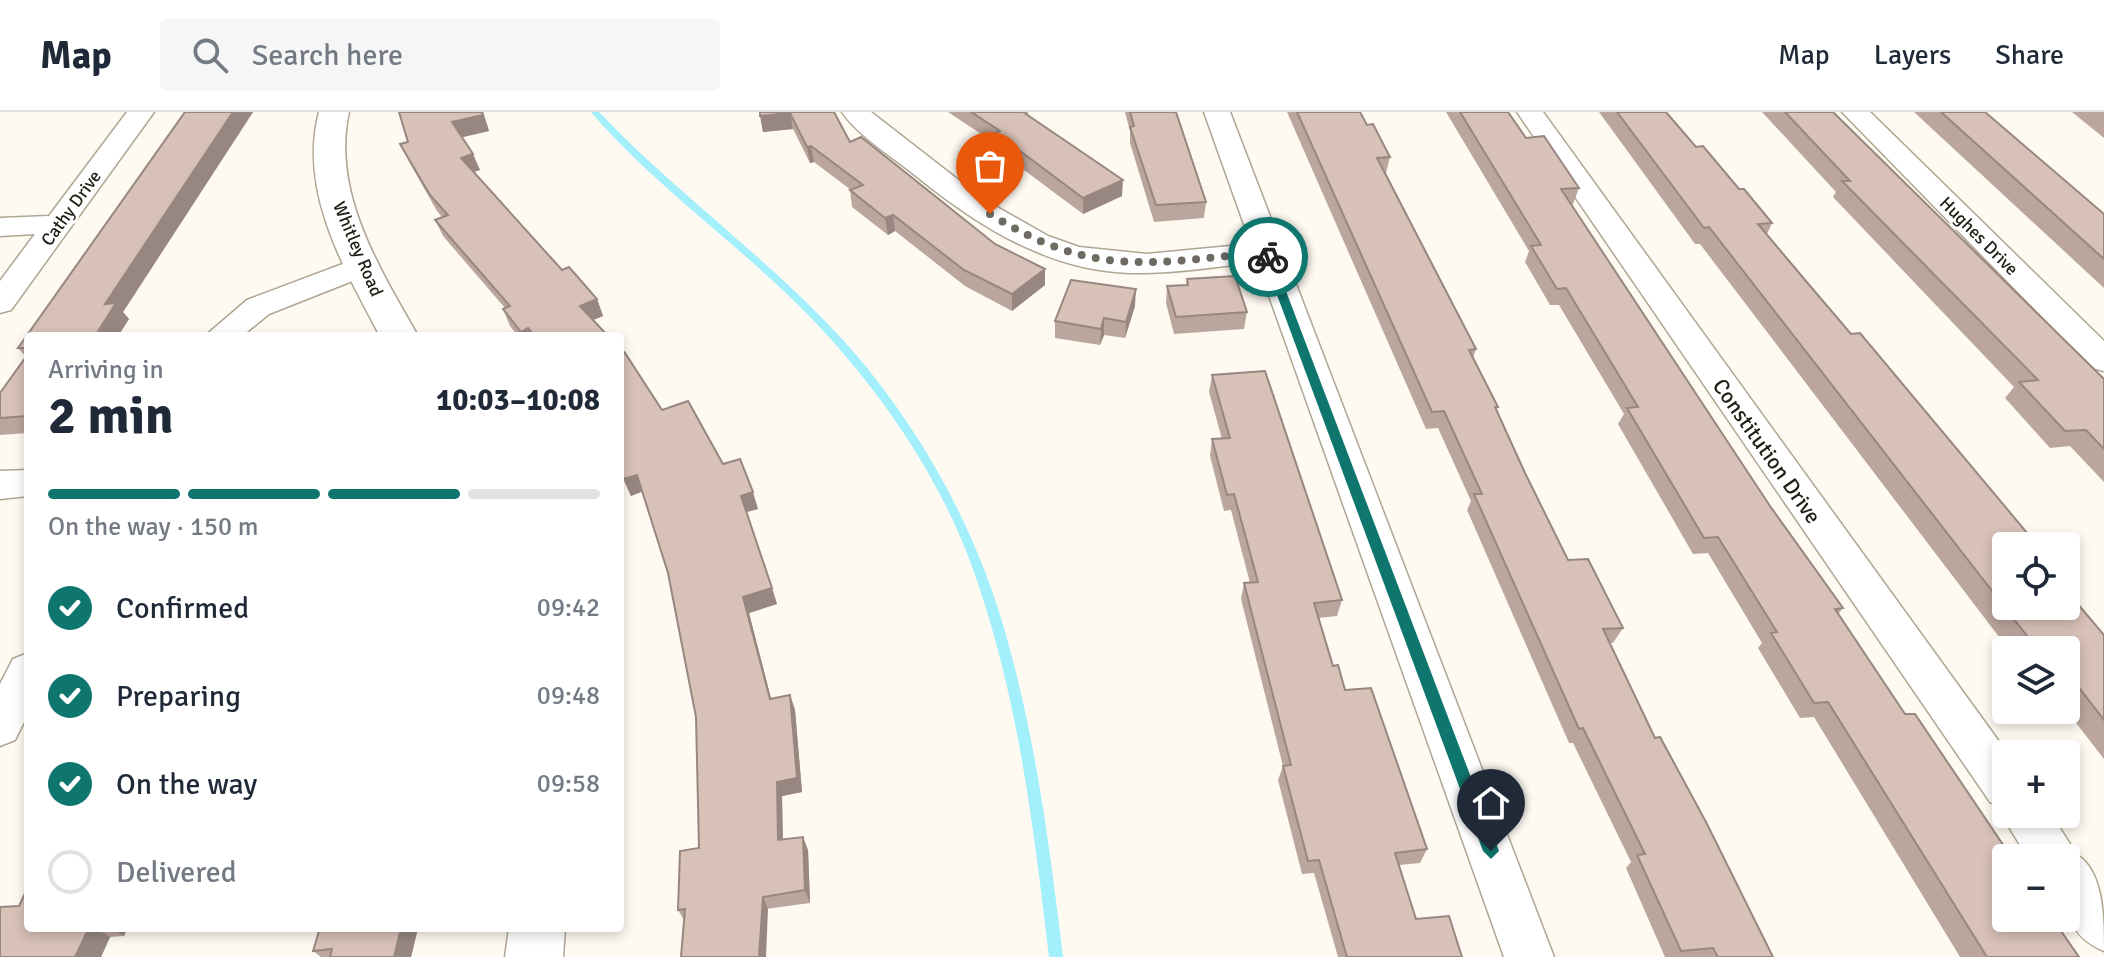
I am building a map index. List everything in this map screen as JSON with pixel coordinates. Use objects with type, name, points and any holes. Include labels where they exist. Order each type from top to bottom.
[{"type":"street","name":"Cathy Drive","points":[[0,303],[141,112]]},
{"type":"street","name":"Whitley Road","points":[[334,112],[326,150],[336,199],[397,332]]},
{"type":"street","points":[[855,112],[969,201],[1033,241],[1072,255],[1108,262],[1149,263],[1266,252]]},
{"type":"street","points":[[1217,112],[1266,252],[1529,957]]},
{"type":"street","name":"Constitution Drive","points":[[1530,112],[1992,768]]},
{"type":"street","name":"Hughes Drive","points":[[1855,112],[2104,360]]},
{"type":"street","points":[[0,227],[59,224]]},
{"type":"street","points":[[226,332],[258,307],[364,265]]},
{"type":"street","points":[[0,485],[24,483]]},
{"type":"street","points":[[0,727],[24,679]]},
{"type":"street","points":[[2080,893],[2104,927]]},
{"type":"street","points":[[534,957],[537,932]]},
{"type":"building","points":[[185,112],[233,112],[105,304],[116,303],[98,332],[29,332]]},
{"type":"building","points":[[399,112],[482,112],[483,115],[452,122],[473,154],[461,158],[562,270],[569,267],[597,299],[580,306],[604,332],[532,332],[528,328],[521,332],[503,309],[510,306],[435,220],[448,215],[430,195],[400,144],[408,142]]},
{"type":"building","points":[[760,112],[834,112],[850,142],[861,137],[995,244],[1045,269],[1012,294],[964,270],[893,215],[885,218],[850,190],[863,185],[811,146],[807,147],[790,113],[760,116]]},
{"type":"building","points":[[971,112],[1023,112],[1123,180],[1083,198],[996,133],[1000,131]]},
{"type":"building","points":[[1130,112],[1176,112],[1206,202],[1156,205],[1130,127],[1134,126]]},
{"type":"building","points":[[1297,112],[1360,112],[1367,125],[1373,124],[1390,157],[1377,158],[1476,349],[1469,350],[1498,407],[1495,407],[1525,473],[1568,560],[1588,559],[1623,628],[1603,629],[1655,738],[1660,737],[1706,822],[1773,957],[1718,957],[1713,948],[1681,951],[1637,855],[1645,854],[1583,728],[1579,729],[1474,494],[1482,494],[1444,411],[1432,412]]},
{"type":"building","points":[[1460,112],[1508,112],[1526,138],[1544,136],[1579,188],[1561,189],[1770,506],[1843,608],[1835,609],[1905,714],[1915,714],[2003,844],[1992,844],[1992,932],[2062,932],[2079,957],[1987,957],[1828,702],[1814,703],[1771,633],[1777,632],[1718,537],[1704,538],[1627,408],[1638,407],[1566,288],[1557,289],[1531,246],[1541,245]]},
{"type":"building","points":[[1617,112],[1666,112],[1696,147],[1703,146],[1772,223],[1758,224],[1851,334],[1860,333],[2026,532],[1992,532],[1992,591],[1709,227],[1704,228]]},
{"type":"building","points":[[1785,112],[1833,112],[2104,379],[2104,449],[2086,430],[2065,431],[2019,382],[2038,380],[1842,181],[1850,181]]},
{"type":"building","points":[[1941,112],[1985,112],[2104,214],[2104,259]]},
{"type":"building","points":[[1235,276],[1247,312],[1176,317],[1167,286],[1188,285],[1187,279]]},
{"type":"building","points":[[1071,280],[1136,289],[1126,322],[1104,318],[1101,329],[1055,321]]},
{"type":"building","points":[[624,352],[662,410],[688,401],[723,464],[740,459],[753,492],[741,496],[772,588],[743,597],[770,699],[790,695],[797,778],[777,782],[778,840],[803,837],[805,890],[763,897],[759,957],[681,957],[685,909],[678,910],[680,851],[699,848],[696,717],[668,573],[637,475],[624,479]]},
{"type":"building","points":[[24,360],[24,416],[0,418],[0,393]]},
{"type":"building","points":[[1265,371],[1342,600],[1314,603],[1333,666],[1338,665],[1345,690],[1371,688],[1427,849],[1395,853],[1416,919],[1449,916],[1462,957],[1347,957],[1319,860],[1308,861],[1283,766],[1291,765],[1244,583],[1258,582],[1234,494],[1227,495],[1212,439],[1230,438],[1212,375]]},
{"type":"building","points":[[2080,607],[2104,635],[2104,720],[2080,689],[2080,636],[2027,636],[2015,620],[2080,620]]},
{"type":"building","points":[[24,895],[24,932],[87,932],[75,957],[0,957],[0,907],[19,906]]},
{"type":"building","points":[[319,932],[400,932],[394,957],[330,957],[332,949],[313,951]]},
{"type":"waterway","points":[[595,112],[624,143],[782,285],[842,345],[897,415],[940,485],[974,558],[1000,632],[1019,709],[1034,789],[1056,957]]},
{"type":"way so far","points":[[990,214],[1033,241],[1072,255],[1108,262],[1149,263],[1266,252],[1268,257]]},
{"type":"route","points":[[1268,257],[1491,851]]}]
